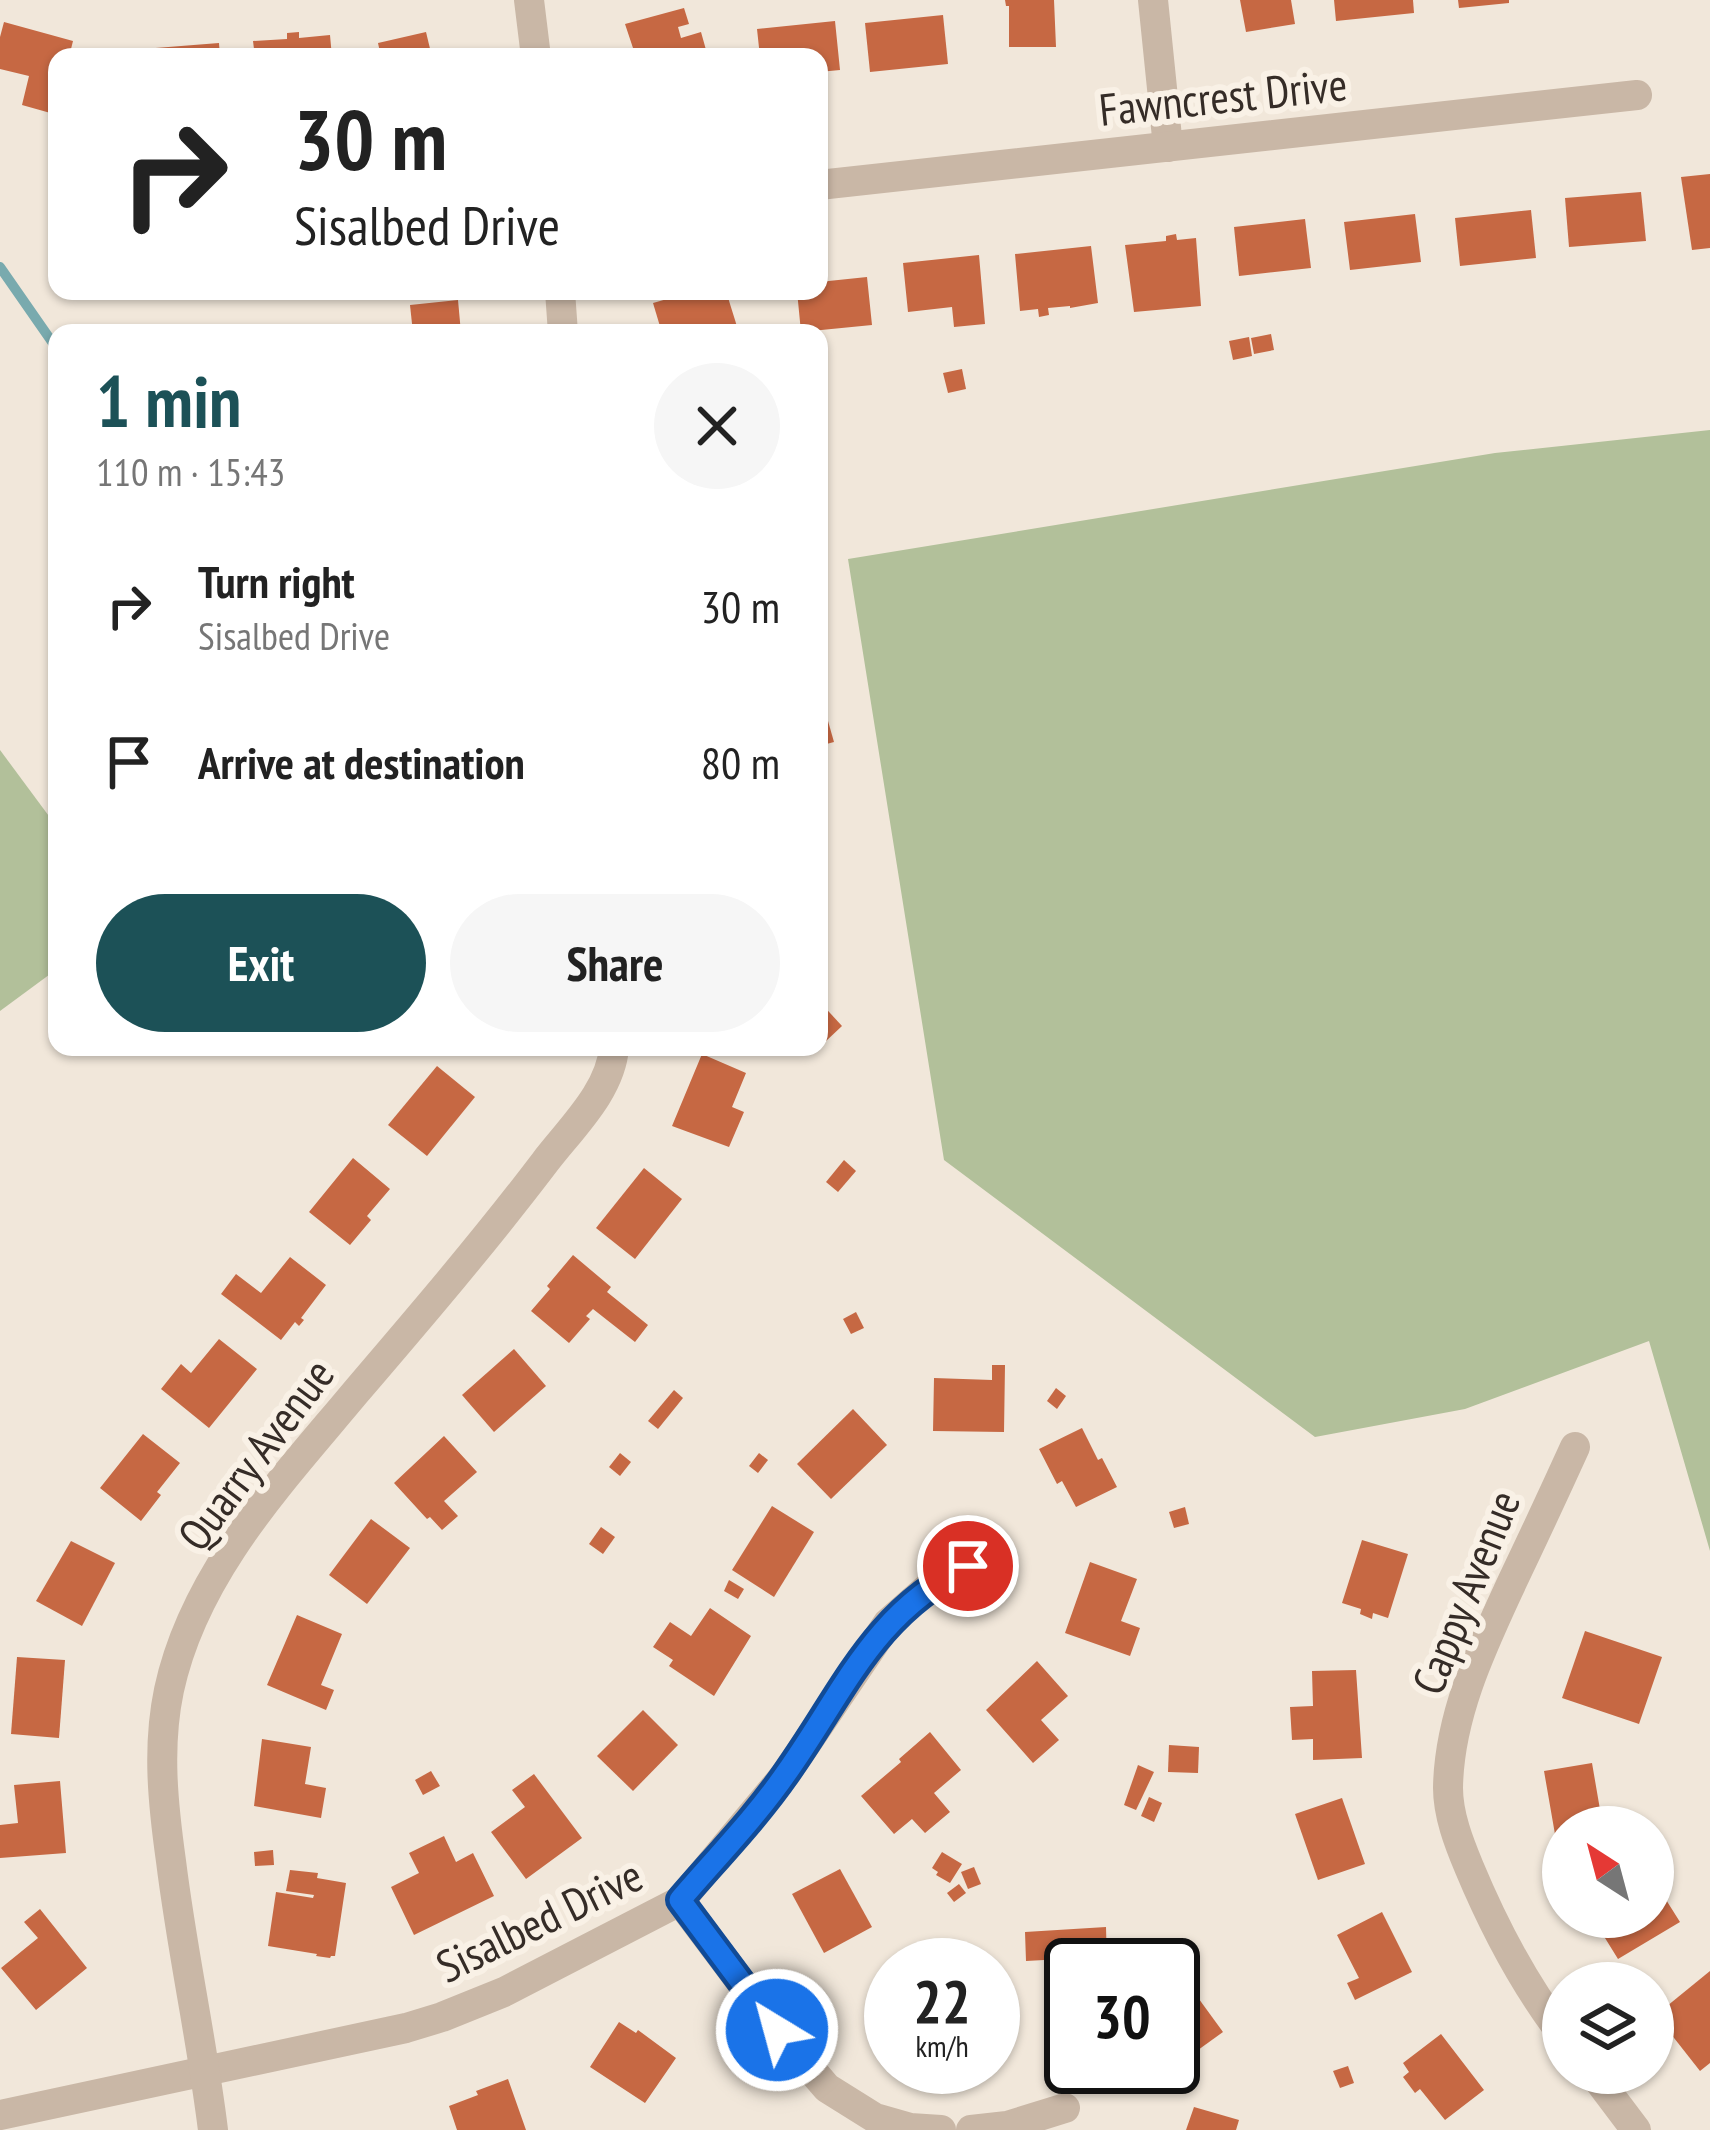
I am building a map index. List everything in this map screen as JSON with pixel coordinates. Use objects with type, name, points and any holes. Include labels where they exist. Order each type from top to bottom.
[{"type":"street","points":[[529,0],[535,48]]},
{"type":"street","points":[[1153,0],[1168,147]]},
{"type":"street","name":"Fawncrest Drive","points":[[828,184],[1637,95]]},
{"type":"street","name":"Quarry Avenue","points":[[213,2130],[162,1792],[165,1714],[180,1647],[213,1580],[270,1495],[518,1199],[605,1082],[612,1056]]},
{"type":"street","name":"Cappy Avenue","points":[[1542,2004],[1505,1948],[1461,1847],[1448,1790],[1466,1688],[1575,1447]]},
{"type":"street","name":"Sisalbed Drive","points":[[0,2114],[442,2017],[524,1982],[680,1900],[785,1775],[888,1623],[929,1587],[968,1566]]},
{"type":"street","points":[[680,1900],[777,2030],[827,2088],[875,2119],[941,2130]]},
{"type":"street","points":[[1609,2094],[1636,2130]]},
{"type":"street","points":[[971,2130],[1007,2126],[1065,2108]]},
{"type":"green space","points":[[1710,430],[1710,1551],[1649,1341],[1465,1409],[1315,1437],[944,1160],[848,559],[1495,453]]},
{"type":"green space","points":[[0,750],[48,815],[48,976],[0,1011]]},
{"type":"building","points":[[1005,0],[1054,0],[1056,47],[1009,47]]},
{"type":"building","points":[[1240,0],[1291,0],[1295,24],[1246,32]]},
{"type":"building","points":[[1334,0],[1413,0],[1414,13],[1336,21]]},
{"type":"building","points":[[1458,0],[1509,0],[1509,3],[1459,8]]},
{"type":"building","points":[[684,8],[689,24],[678,27],[681,38],[701,32],[705,48],[633,48],[625,24]]},
{"type":"building","points":[[943,15],[948,64],[870,72],[865,23]]},
{"type":"building","points":[[835,21],[840,70],[828,71],[828,48],[759,48],[757,29]]},
{"type":"building","points":[[4,22],[73,41],[71,48],[48,48],[48,112],[22,105],[29,76],[0,69]]},
{"type":"building","points":[[299,32],[299,38],[330,35],[331,48],[254,48],[253,41],[287,39],[287,33]]},
{"type":"building","points":[[426,32],[430,48],[379,48],[378,43]]},
{"type":"building","points":[[219,43],[219,48],[156,48]]},
{"type":"building","points":[[1710,174],[1710,248],[1692,250],[1681,177]]},
{"type":"building","points":[[1641,192],[1646,241],[1569,247],[1565,198]]},
{"type":"building","points":[[1531,210],[1536,258],[1460,266],[1455,218]]},
{"type":"building","points":[[1415,214],[1421,262],[1350,270],[1344,222]]},
{"type":"building","points":[[1305,219],[1311,268],[1239,276],[1234,227]]},
{"type":"building","points":[[1176,234],[1177,240],[1196,238],[1201,306],[1134,312],[1125,245],[1166,241],[1166,236]]},
{"type":"building","points":[[1091,246],[1098,303],[1048,308],[1049,315],[1039,317],[1038,309],[1020,311],[1015,254]]},
{"type":"building","points":[[979,255],[985,324],[954,327],[952,307],[908,312],[903,263]]},
{"type":"building","points":[[867,277],[872,325],[828,329],[828,324],[800,324],[798,300],[828,300],[828,281]]},
{"type":"building","points":[[458,300],[460,324],[412,324],[410,305]]},
{"type":"building","points":[[729,300],[736,324],[659,324],[653,303]]},
{"type":"building","points":[[1271,334],[1274,350],[1254,354],[1251,338]]},
{"type":"building","points":[[1249,337],[1252,356],[1233,360],[1229,341]]},
{"type":"building","points":[[962,369],[966,389],[948,393],[943,373]]},
{"type":"building","points":[[828,1011],[842,1026],[828,1039]]},
{"type":"building","points":[[701,1056],[746,1073],[732,1107],[744,1112],[729,1147],[672,1126]]},
{"type":"building","points":[[437,1066],[475,1097],[427,1156],[388,1125]]},
{"type":"building","points":[[353,1158],[390,1189],[350,1245],[309,1212]]},
{"type":"building","points":[[844,1160],[856,1171],[838,1192],[826,1182]]},
{"type":"building","points":[[644,1168],[682,1199],[635,1259],[596,1228]]},
{"type":"building","points":[[573,1255],[611,1287],[607,1292],[648,1325],[635,1342],[593,1309],[569,1343],[531,1311]]},
{"type":"building","points":[[290,1257],[326,1285],[301,1318],[304,1320],[299,1326],[295,1322],[281,1340],[221,1294],[236,1274],[261,1293]]},
{"type":"building","points":[[856,1312],[864,1328],[851,1334],[843,1319]]},
{"type":"building","points":[[219,1339],[257,1369],[209,1428],[161,1389],[181,1364],[191,1373]]},
{"type":"building","points":[[514,1349],[546,1386],[494,1432],[462,1395]]},
{"type":"building","points":[[992,1365],[1005,1365],[1004,1432],[933,1431],[934,1378],[992,1380]]},
{"type":"building","points":[[1056,1388],[1066,1396],[1057,1409],[1047,1401]]},
{"type":"building","points":[[674,1390],[683,1398],[658,1429],[648,1421]]},
{"type":"building","points":[[853,1409],[887,1445],[831,1499],[797,1464]]},
{"type":"building","points":[[1082,1428],[1117,1487],[1076,1507],[1062,1481],[1057,1484],[1039,1449]]},
{"type":"building","points":[[143,1434],[180,1463],[141,1521],[100,1488]]},
{"type":"building","points":[[444,1436],[477,1472],[444,1501],[458,1516],[442,1530],[394,1483]]},
{"type":"building","points":[[620,1453],[631,1462],[620,1476],[609,1467]]},
{"type":"building","points":[[759,1453],[768,1460],[758,1473],[749,1466]]},
{"type":"building","points":[[772,1506],[814,1532],[774,1597],[732,1570]]},
{"type":"building","points":[[1185,1507],[1189,1524],[1174,1528],[1169,1512]]},
{"type":"building","points":[[371,1519],[410,1548],[367,1604],[329,1575]]},
{"type":"building","points":[[601,1527],[615,1537],[603,1554],[589,1544]]},
{"type":"building","points":[[1362,1540],[1408,1554],[1388,1618],[1373,1613],[1372,1619],[1360,1614],[1361,1609],[1342,1603]]},
{"type":"building","points":[[71,1541],[115,1563],[82,1626],[36,1601]]},
{"type":"building","points":[[1090,1562],[1137,1579],[1121,1621],[1140,1628],[1130,1656],[1065,1633]]},
{"type":"building","points":[[729,1580],[744,1589],[738,1599],[724,1591]]},
{"type":"building","points":[[710,1608],[751,1636],[714,1696],[669,1666],[673,1660],[653,1647],[670,1622],[691,1636]]},
{"type":"building","points":[[297,1615],[342,1634],[321,1685],[334,1690],[326,1710],[267,1685]]},
{"type":"building","points":[[1585,1631],[1662,1657],[1639,1724],[1562,1698]]},
{"type":"building","points":[[17,1657],[65,1660],[59,1738],[11,1734]]},
{"type":"building","points":[[1037,1661],[1068,1696],[1041,1720],[1059,1740],[1033,1763],[986,1710]]},
{"type":"building","points":[[1356,1670],[1362,1758],[1313,1760],[1313,1739],[1292,1740],[1290,1707],[1313,1706],[1312,1671]]},
{"type":"building","points":[[643,1710],[678,1745],[633,1791],[597,1756]]},
{"type":"building","points":[[930,1732],[961,1770],[934,1793],[950,1812],[925,1833],[912,1819],[894,1834],[861,1796]]},
{"type":"building","points":[[262,1739],[311,1747],[305,1784],[326,1788],[321,1818],[254,1806]]},
{"type":"building","points":[[1169,1745],[1199,1747],[1198,1773],[1168,1772]]},
{"type":"building","points":[[1592,1763],[1599,1806],[1550,1806],[1544,1771]]},
{"type":"building","points":[[1138,1765],[1154,1772],[1136,1810],[1124,1805]]},
{"type":"building","points":[[431,1771],[440,1786],[423,1795],[415,1780]]},
{"type":"building","points":[[534,1774],[582,1838],[526,1879],[491,1832],[525,1807],[512,1790]]},
{"type":"building","points":[[60,1781],[66,1853],[0,1858],[0,1825],[18,1823],[14,1785]]},
{"type":"building","points":[[1149,1797],[1162,1803],[1154,1822],[1141,1816]]},
{"type":"building","points":[[1342,1798],[1365,1864],[1318,1880],[1295,1814]]},
{"type":"building","points":[[444,1836],[456,1862],[473,1853],[494,1896],[414,1935],[391,1887],[419,1873],[409,1853]]},
{"type":"building","points":[[273,1850],[274,1865],[255,1866],[254,1852]]},
{"type":"building","points":[[942,1852],[962,1864],[950,1883],[932,1868]]},
{"type":"building","points":[[974,1867],[981,1884],[968,1889],[961,1872]]},
{"type":"building","points":[[840,1869],[872,1927],[824,1953],[792,1894]]},
{"type":"building","points":[[290,1870],[346,1883],[335,1956],[268,1946],[276,1892],[314,1895],[286,1891]]},
{"type":"building","points":[[959,1884],[966,1893],[954,1902],[947,1893]]},
{"type":"building","points":[[40,1909],[87,1968],[36,2010],[1,1968],[38,1938],[24,1922]]},
{"type":"building","points":[[1382,1912],[1412,1972],[1355,2000],[1347,1983],[1359,1978],[1337,1935]]},
{"type":"building","points":[[1106,1927],[1106,1938],[1044,1938],[1044,1960],[1026,1961],[1025,1932]]},
{"type":"building","points":[[1605,1938],[1653,1938],[1618,1959]]},
{"type":"building","points":[[1710,1971],[1710,2063],[1700,2071],[1674,2038],[1674,2000]]},
{"type":"building","points":[[1200,2000],[1223,2032],[1200,2049]]},
{"type":"building","points":[[619,2022],[676,2058],[645,2103],[590,2067]]},
{"type":"building","points":[[1441,2034],[1484,2090],[1445,2120],[1420,2089],[1415,2093],[1403,2077],[1409,2072],[1403,2063]]},
{"type":"building","points":[[1348,2066],[1354,2083],[1340,2088],[1333,2071]]},
{"type":"building","points":[[508,2079],[526,2130],[457,2130],[449,2106]]},
{"type":"building","points":[[1194,2107],[1239,2120],[1236,2130],[1186,2130]]},
{"type":"waterway","points":[[0,267],[48,336]]},
{"type":"route","points":[[777,2030],[680,1900],[785,1775],[888,1623],[929,1587],[968,1566]]}]
